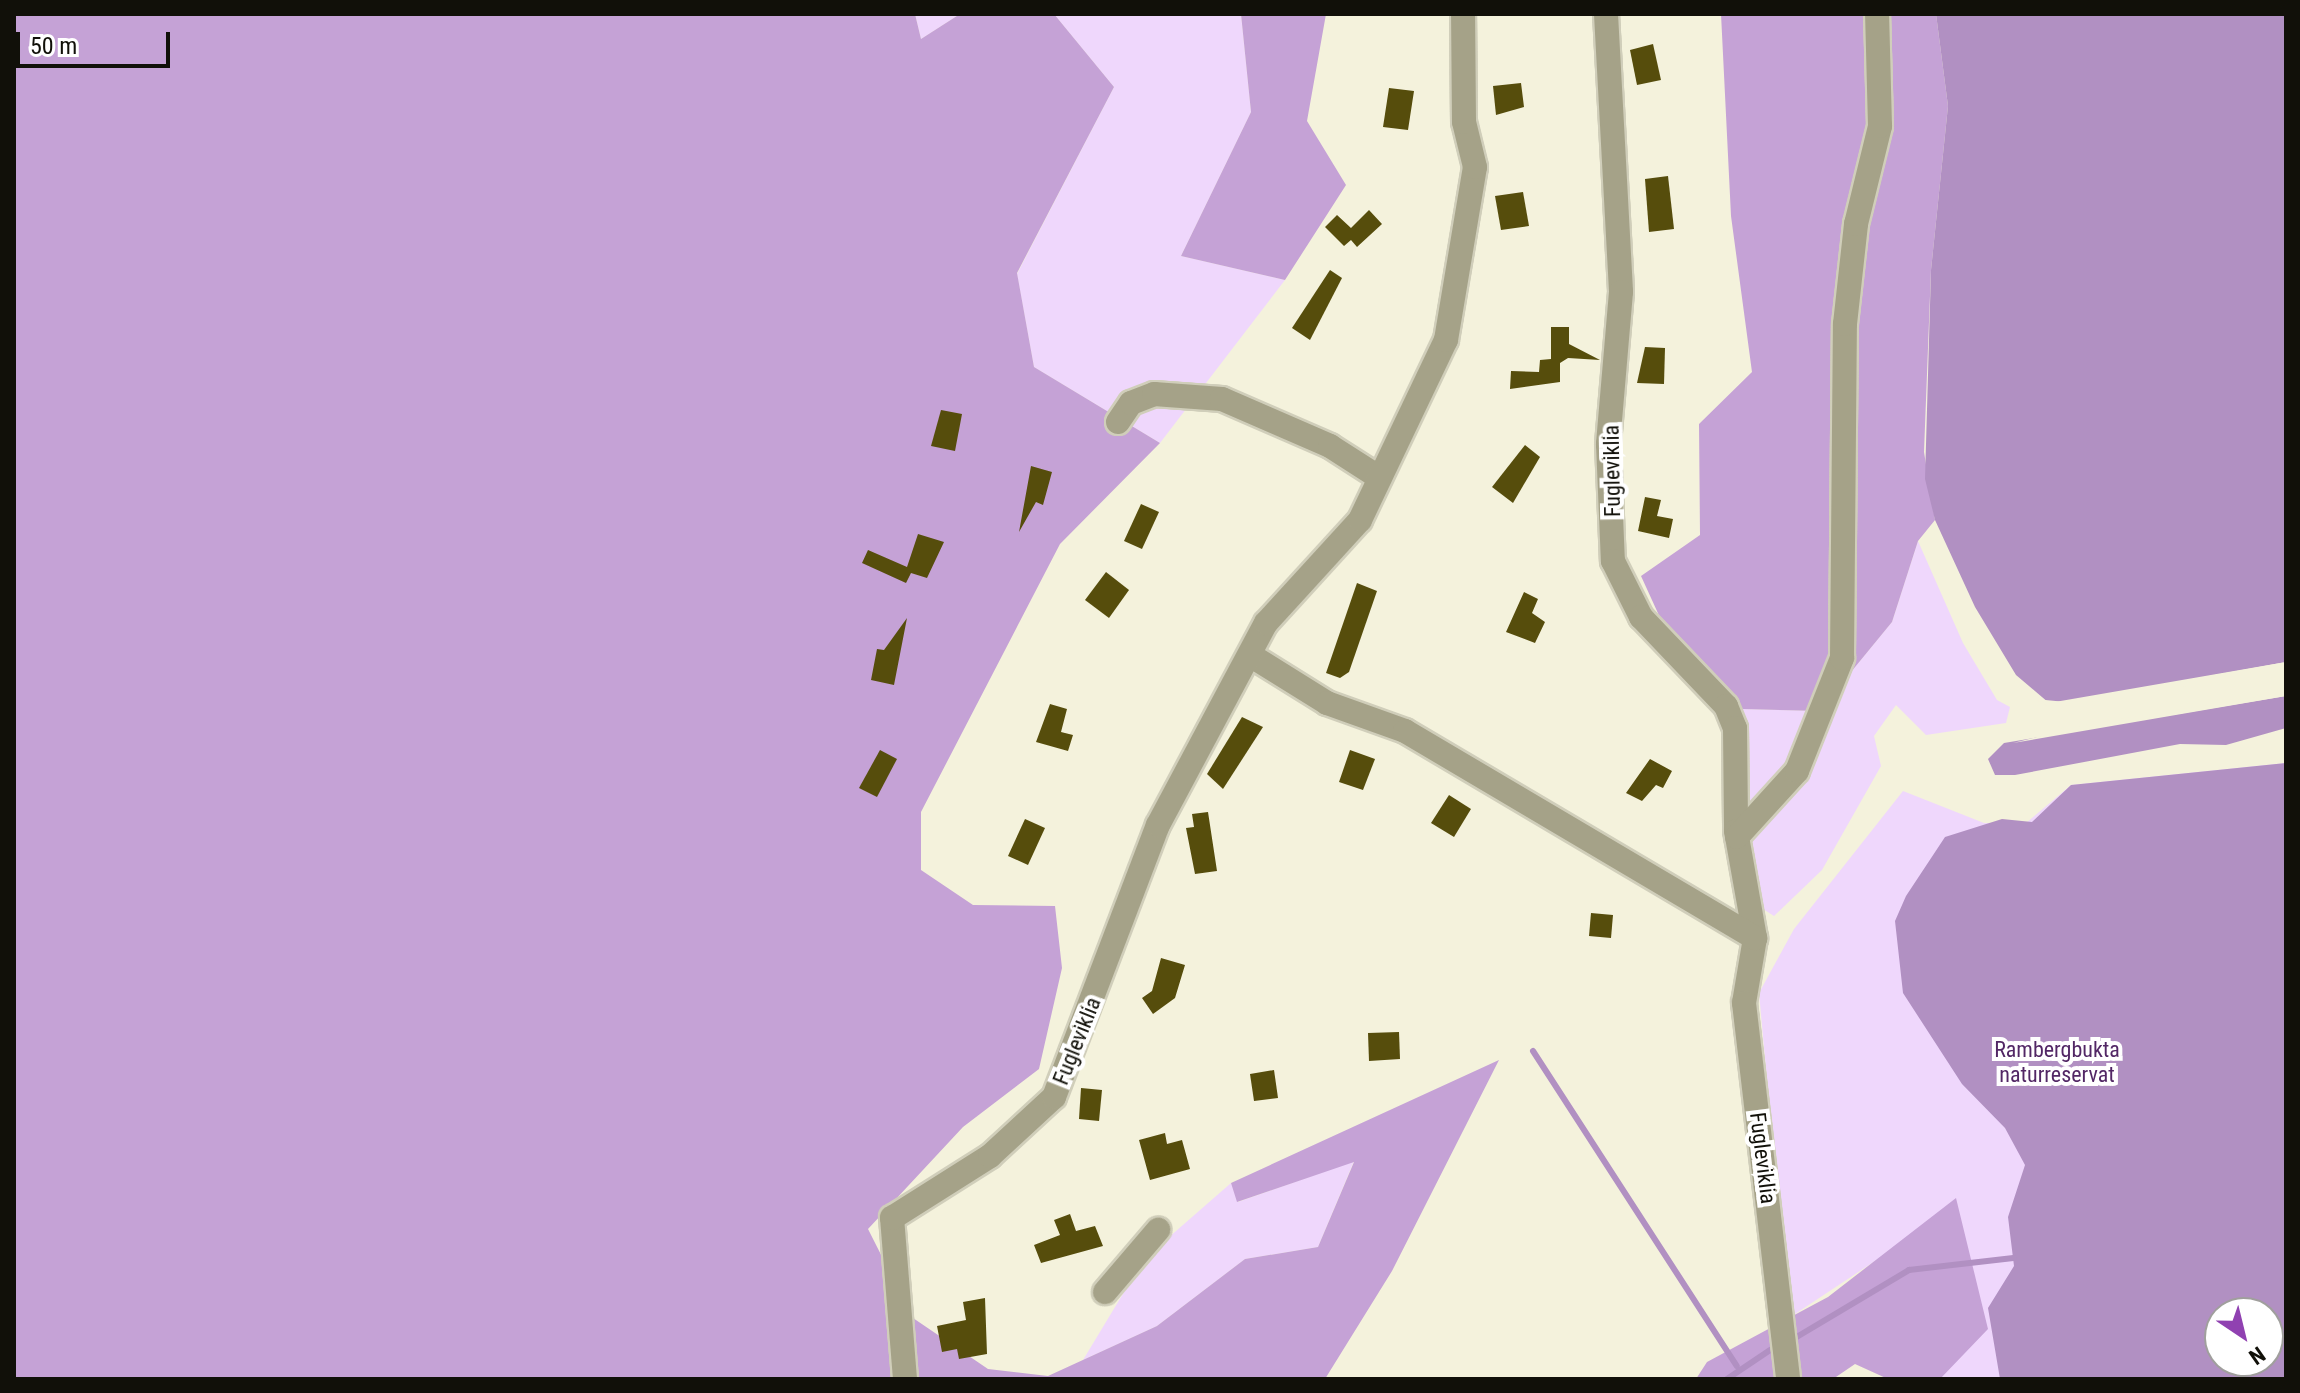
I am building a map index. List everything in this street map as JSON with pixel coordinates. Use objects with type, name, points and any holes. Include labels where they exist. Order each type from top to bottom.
[{"type":"street","name":"Fugleviklia","points":[[905,1379],[892,1218],[990,1156],[1054,1097],[1087,1024],[1144,854],[1273,615],[1349,538],[1380,478],[1457,305],[1475,167],[1464,122],[1463,14]]},
{"type":"street","name":"Fugleviklia","points":[[1606,14],[1621,292],[1608,444],[1613,561],[1641,617],[1730,713],[1737,837],[1755,938],[1744,1003],[1788,1379]]},
{"type":"street","points":[[1737,837],[1797,771],[1842,658],[1844,339],[1856,224],[1880,126],[1877,14]]},
{"type":"street","points":[[1118,422],[1131,403],[1154,394],[1222,399],[1330,446],[1380,478]]},
{"type":"street","points":[[1250,655],[1327,703],[1405,731],[1755,938]]},
{"type":"street","points":[[1105,1292],[1158,1230]]},
{"type":"green space","points":[[915,14],[960,14],[921,39]]},
{"type":"green space","points":[[1054,14],[1241,14],[1251,112],[1181,256],[1285,280],[1160,443],[1034,367],[1017,274],[1114,87]]},
{"type":"green space","points":[[1918,541],[1963,643],[1997,700],[2010,707],[2006,723],[1926,735],[1896,705],[1874,736],[1881,766],[1822,870],[1774,916],[1752,902],[1742,709],[1819,711],[1892,622]]},
{"type":"green space","name":"Rambergbukta naturreservat","points":[[2286,763],[2286,1379],[1937,1379],[1878,1259],[1789,1318],[1759,993],[1794,929],[1903,791],[1984,823],[2025,824],[2071,785]]},
{"type":"green space","points":[[1354,1161],[1318,1247],[1245,1259],[1157,1326],[1083,1360],[1144,1259],[1231,1183],[1238,1202]]},
{"type":"shaded area","points":[[14,14],[915,14],[921,39],[960,14],[1054,14],[1114,87],[1017,273],[1034,367],[1160,443],[1060,544],[921,812],[921,870],[973,905],[1055,906],[1062,968],[1039,1069],[963,1127],[868,1229],[913,1318],[988,1369],[1048,1376],[1157,1326],[1245,1259],[1318,1247],[1354,1162],[1237,1202],[1231,1183],[1499,1060],[1392,1271],[1325,1379],[14,1379]]},
{"type":"shaded area","points":[[1241,14],[1326,14],[1307,121],[1346,185],[1285,280],[1181,256],[1251,112]]},
{"type":"shaded area","points":[[1721,14],[1936,14],[1948,106],[1931,270],[1924,452],[1935,520],[1918,541],[1892,622],[1819,711],[1742,709],[1667,633],[1641,576],[1700,535],[1699,424],[1752,372],[1731,216]]},
{"type":"shaded area","points":[[1936,14],[2286,14],[2286,662],[2049,703],[2016,675],[1975,607],[1935,520],[1925,479],[1931,270],[1948,106]]},
{"type":"shaded area","points":[[2286,696],[2286,728],[2226,745],[2180,744],[2015,775],[1995,775],[1988,759],[2004,743]]},
{"type":"shaded area","name":"Rambergbukta naturreservat","points":[[2286,763],[2286,1379],[2000,1379],[1988,1308],[2014,1266],[2008,1217],[2025,1165],[2005,1128],[1962,1084],[1903,993],[1895,921],[1906,896],[1945,837],[2002,819],[2032,822],[2071,785]]},
{"type":"shaded area","points":[[1956,1198],[1988,1329],[1940,1379],[1888,1379],[1855,1364],[1833,1379],[1696,1379],[1707,1362],[1828,1297]]},
{"type":"pier","points":[[2286,662],[2224,680],[2066,706],[2049,707],[2035,699],[2066,702]]},
{"type":"pier","points":[[2286,692],[2286,696],[2013,743],[2090,724]]},
{"type":"building","points":[[1653,44],[1661,80],[1637,85],[1630,50]]},
{"type":"building","points":[[1521,83],[1524,107],[1496,115],[1493,86]]},
{"type":"building","points":[[1389,88],[1414,91],[1408,130],[1383,127]]},
{"type":"building","points":[[1668,176],[1674,229],[1649,232],[1645,179]]},
{"type":"building","points":[[1523,192],[1529,226],[1501,230],[1495,196]]},
{"type":"building","points":[[1369,210],[1382,224],[1357,247],[1351,240],[1344,246],[1325,227],[1337,215],[1351,228]]},
{"type":"building","points":[[1330,270],[1342,278],[1310,340],[1292,328]]},
{"type":"building","points":[[1551,327],[1569,327],[1569,344],[1600,360],[1568,358],[1560,363],[1560,382],[1510,389],[1511,371],[1539,372],[1540,360],[1551,359]]},
{"type":"building","points":[[1645,347],[1665,348],[1664,384],[1637,383]]},
{"type":"building","points":[[941,410],[962,414],[955,451],[931,446]]},
{"type":"building","points":[[1525,445],[1540,457],[1513,503],[1492,487]]},
{"type":"building","points":[[1031,466],[1052,472],[1043,505],[1036,502],[1019,532]]},
{"type":"building","points":[[1645,497],[1661,500],[1657,516],[1673,519],[1669,538],[1638,531]]},
{"type":"building","points":[[1141,504],[1159,512],[1142,549],[1124,541]]},
{"type":"building","points":[[918,534],[944,542],[927,578],[911,573],[906,583],[862,563],[868,550],[907,567]]},
{"type":"building","points":[[1106,572],[1129,590],[1109,618],[1085,600]]},
{"type":"building","points":[[1357,583],[1377,591],[1349,672],[1340,678],[1326,673]]},
{"type":"building","points":[[1524,592],[1538,599],[1532,613],[1545,622],[1535,643],[1506,632]]},
{"type":"building","points":[[907,618],[894,685],[871,680],[877,649],[884,650]]},
{"type":"building","points":[[1050,704],[1067,709],[1061,732],[1073,735],[1068,751],[1036,742]]},
{"type":"building","points":[[1242,717],[1263,727],[1223,789],[1207,774]]},
{"type":"building","points":[[880,750],[897,759],[877,797],[859,788]]},
{"type":"building","points":[[1350,750],[1375,759],[1363,790],[1339,782]]},
{"type":"building","points":[[1650,759],[1672,771],[1663,788],[1656,785],[1642,801],[1626,793]]},
{"type":"building","points":[[1449,795],[1471,809],[1454,837],[1431,823]]},
{"type":"building","points":[[1208,812],[1217,871],[1195,874],[1186,828],[1194,827],[1192,814]]},
{"type":"building","points":[[1025,819],[1045,828],[1028,865],[1008,856]]},
{"type":"building","points":[[1591,913],[1613,915],[1611,938],[1589,936]]},
{"type":"building","points":[[1161,958],[1185,965],[1175,998],[1153,1014],[1142,998],[1152,991]]},
{"type":"building","points":[[1399,1032],[1400,1059],[1369,1061],[1368,1033]]},
{"type":"building","points":[[1274,1070],[1278,1098],[1254,1101],[1250,1074]]},
{"type":"building","points":[[1081,1088],[1102,1090],[1099,1121],[1079,1119]]},
{"type":"building","points":[[1165,1133],[1167,1144],[1182,1140],[1190,1169],[1150,1180],[1139,1140]]},
{"type":"building","points":[[1070,1214],[1076,1231],[1095,1226],[1103,1246],[1041,1263],[1034,1245],[1060,1235],[1054,1220]]},
{"type":"building","points":[[985,1298],[987,1354],[959,1359],[957,1349],[942,1352],[937,1326],[966,1320],[963,1302]]},
{"type":"waterway","points":[[1533,1051],[1737,1366]]},
{"type":"waterway","points":[[1795,1338],[1909,1270],[2013,1258]]},
{"type":"waterway","points":[[1727,1379],[1770,1350]]}]
